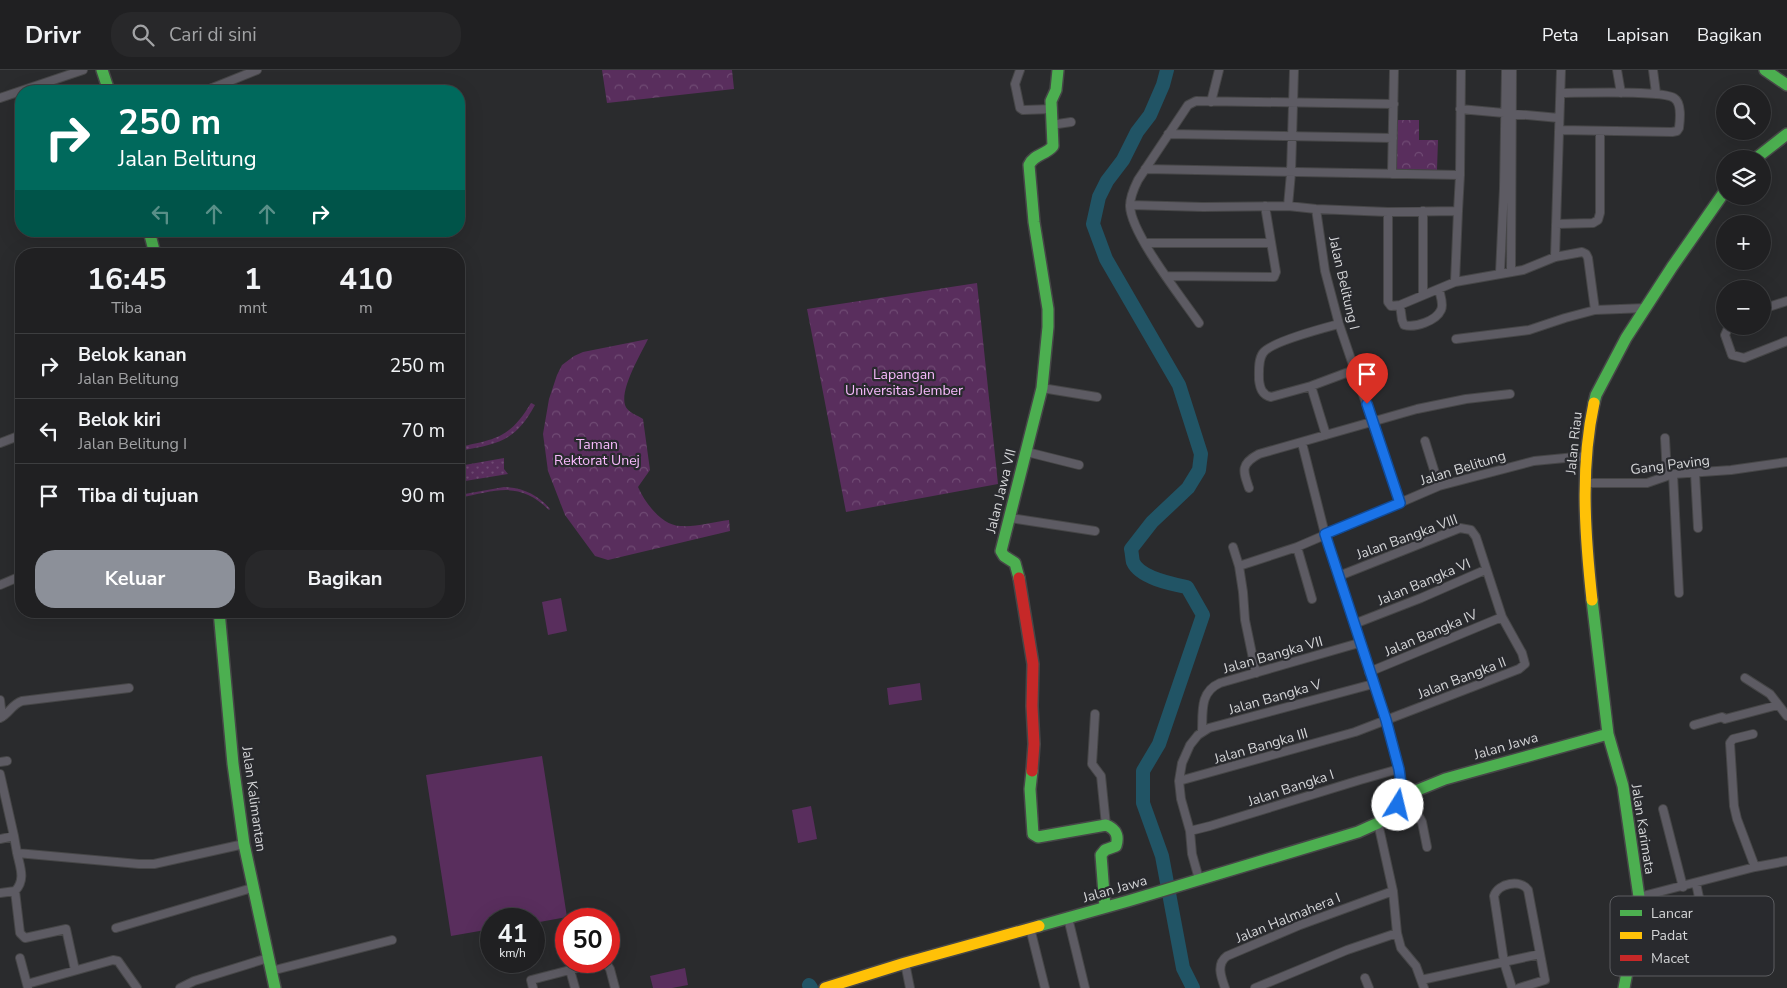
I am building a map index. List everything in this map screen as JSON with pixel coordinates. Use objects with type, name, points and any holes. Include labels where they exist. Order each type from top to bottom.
[{"type":"main road","points":[[102,70],[107,85]]},
{"type":"main road","name":"Jalan Jawa VII","points":[[1058,70],[1056,93],[1051,100],[1053,109],[1051,125],[1052,148],[1048,152],[1035,155],[1029,164],[1034,222],[1048,309],[1042,388],[1001,551],[1004,557],[1016,565],[1028,622],[1033,664],[1032,706],[1034,744],[1030,789],[1033,834],[1038,836],[1047,835],[1106,825]]},
{"type":"main road","points":[[1765,70],[1787,85]]},
{"type":"main road","points":[[1767,150],[1787,134]]},
{"type":"main road","name":"Jalan Riau","points":[[1608,734],[1590,579],[1585,506],[1586,456],[1592,409],[1596,395],[1626,338],[1716,203]]},
{"type":"main road","name":"Jalan Kalimantan","points":[[220,618],[233,764],[244,844],[275,988]]},
{"type":"main road","name":"Jalan Jawa","points":[[825,988],[905,963],[1146,896],[1340,838],[1378,822],[1407,796],[1445,779],[1608,734]]},
{"type":"main road","name":"Jalan Karimata","points":[[1608,734],[1623,786],[1638,896]]},
{"type":"main road","points":[[1106,825],[1117,832],[1118,840],[1116,846],[1105,850],[1101,855],[1106,907]]},
{"type":"street","points":[[39,85],[83,70]]},
{"type":"street","points":[[220,85],[257,70]]},
{"type":"street","points":[[1020,70],[1014,84],[1020,108],[1024,110],[1053,109]]},
{"type":"street","points":[[1211,102],[1219,70]]},
{"type":"street","points":[[1288,206],[1291,173],[1294,70]]},
{"type":"street","points":[[1392,174],[1394,70]]},
{"type":"street","points":[[1456,282],[1461,70]]},
{"type":"street","points":[[1506,70],[1509,113]]},
{"type":"street","points":[[1511,272],[1508,188],[1509,113],[1512,70]]},
{"type":"street","points":[[1556,256],[1560,70]]},
{"type":"street","points":[[1617,70],[1621,93]]},
{"type":"street","points":[[1653,70],[1656,93]]},
{"type":"street","points":[[0,98],[15,93]]},
{"type":"street","points":[[1559,130],[1677,131],[1680,123],[1677,101],[1672,96],[1656,93],[1561,93]]},
{"type":"street","points":[[1200,323],[1166,276],[1146,243],[1132,214],[1130,205],[1133,192],[1146,169],[1189,104],[1196,101],[1394,104]]},
{"type":"street","points":[[1460,110],[1559,118]]},
{"type":"street","points":[[1051,125],[1071,122]]},
{"type":"street","points":[[1556,224],[1593,222],[1598,220],[1600,214],[1600,131]]},
{"type":"street","points":[[1168,134],[1393,138]]},
{"type":"street","points":[[1146,169],[1460,175]]},
{"type":"street","points":[[1500,273],[1508,188]]},
{"type":"street","points":[[1130,205],[1203,207],[1288,206],[1388,212],[1458,211]]},
{"type":"street","points":[[1166,276],[1274,278],[1276,272],[1265,206]]},
{"type":"street","name":"Jalan Belitung I","points":[[1316,209],[1325,271],[1339,324],[1374,422],[1400,503]]},
{"type":"street","points":[[1423,211],[1423,295]]},
{"type":"street","points":[[1388,212],[1388,302],[1391,306],[1400,305],[1456,282],[1523,270],[1556,256],[1582,252],[1586,254],[1589,263],[1595,310]]},
{"type":"street","points":[[1146,243],[1270,243]]},
{"type":"street","points":[[1400,305],[1404,325],[1421,324],[1434,317],[1441,310],[1439,289]]},
{"type":"street","points":[[1771,306],[1787,301]]},
{"type":"street","points":[[1456,339],[1529,330],[1595,310],[1646,308]]},
{"type":"street","points":[[1339,324],[1271,346],[1262,355],[1259,367],[1259,384],[1262,392],[1271,396],[1311,386],[1354,370]]},
{"type":"street","points":[[1725,335],[1732,355],[1744,358],[1787,341]]},
{"type":"street","points":[[1311,386],[1326,435]]},
{"type":"street","points":[[1042,388],[1097,397]]},
{"type":"street","points":[[1249,488],[1244,471],[1248,461],[1259,454],[1417,409],[1466,399],[1510,394]]},
{"type":"street","points":[[0,443],[15,437]]},
{"type":"street","points":[[1665,438],[1670,475],[1679,592]]},
{"type":"street","points":[[1425,441],[1439,486]]},
{"type":"street","points":[[1302,443],[1325,534],[1359,643],[1386,720],[1407,796],[1422,822],[1427,847]]},
{"type":"street","points":[[1027,452],[1079,465]]},
{"type":"street","name":"Jalan Belitung","points":[[1239,566],[1297,547],[1439,486],[1534,461],[1586,456]]},
{"type":"street","name":"Gang Paving","points":[[1586,483],[1647,483],[1670,475],[1731,470],[1787,462]]},
{"type":"street","points":[[1695,473],[1698,528]]},
{"type":"street","points":[[1010,518],[1095,531]]},
{"type":"street","name":"Jalan Bangka VIII","points":[[1339,576],[1463,528],[1471,530],[1474,534],[1485,570]]},
{"type":"street","points":[[1233,547],[1239,566],[1245,620],[1256,673]]},
{"type":"street","points":[[1297,547],[1312,600]]},
{"type":"street","name":"Jalan Bangka VI","points":[[1354,624],[1485,570],[1502,616]]},
{"type":"street","points":[[0,585],[15,579]]},
{"type":"street","name":"Jalan Bangka IV","points":[[1369,672],[1502,616]]},
{"type":"street","name":"Jalan Bangka II","points":[[1386,720],[1519,670],[1525,662],[1502,616]]},
{"type":"street","name":"Jalan Bangka VII","points":[[1202,732],[1205,699],[1208,690],[1220,683],[1359,643]]},
{"type":"street","points":[[1745,678],[1770,694],[1787,716]]},
{"type":"street","name":"Jalan Bangka V","points":[[1179,781],[1182,763],[1190,745],[1202,732],[1209,728],[1373,684]]},
{"type":"street","points":[[1,718],[8,713],[14,704],[22,701],[129,688]]},
{"type":"street","points":[[0,700],[1,718]]},
{"type":"street","points":[[1694,725],[1778,705]]},
{"type":"street","points":[[1095,714],[1092,764],[1101,776],[1106,825]]},
{"type":"street","name":"Jalan Bangka III","points":[[1179,781],[1355,732],[1386,720]]},
{"type":"street","points":[[1753,734],[1733,738],[1730,743],[1734,806],[1737,820],[1755,867]]},
{"type":"street","name":"Jalan Bangka I","points":[[1190,831],[1399,769]]},
{"type":"street","points":[[0,774],[22,878],[21,884],[15,891],[0,893]]},
{"type":"street","points":[[1179,781],[1180,799],[1190,831],[1195,881]]},
{"type":"street","points":[[1663,810],[1683,887]]},
{"type":"street","points":[[0,813],[9,811]]},
{"type":"street","points":[[1378,822],[1401,948],[1416,966],[1424,988]]},
{"type":"street","points":[[0,839],[14,836]]},
{"type":"street","points":[[18,853],[154,864],[244,844]]},
{"type":"street","points":[[1642,896],[1755,867],[1787,861]]},
{"type":"street","points":[[1696,883],[1699,896]]},
{"type":"street","points":[[1512,988],[1504,962],[1494,896],[1498,889],[1509,885],[1521,884],[1526,886],[1528,890],[1544,980],[1519,988]]},
{"type":"street","points":[[116,928],[252,888]]},
{"type":"street","points":[[15,891],[20,933],[22,936],[25,938],[66,929],[68,931],[75,970]]},
{"type":"street","name":"Jalan Halmahera I","points":[[1225,988],[1220,967],[1222,960],[1227,956],[1300,925],[1392,891]]},
{"type":"street","points":[[1068,918],[1084,988]]},
{"type":"street","points":[[1030,928],[1044,988]]},
{"type":"street","points":[[1254,988],[1347,950],[1397,933]]},
{"type":"street","points":[[270,970],[392,940]]},
{"type":"street","points":[[1421,980],[1540,954]]},
{"type":"street","points":[[20,958],[27,986],[107,961],[118,961],[137,988]]},
{"type":"street","points":[[180,988],[194,981],[268,958]]},
{"type":"street","points":[[905,963],[910,988]]},
{"type":"street","points":[[533,988],[531,980],[558,973]]},
{"type":"street","points":[[571,973],[575,988]]},
{"type":"street","points":[[611,973],[615,988]]},
{"type":"street","points":[[1365,978],[1369,988]]},
{"type":"green space","points":[[602,70],[732,70],[734,89],[607,103]]},
{"type":"green space","points":[[1396,120],[1419,120],[1419,140],[1438,140],[1437,170],[1395,169]]},
{"type":"green space","name":"Lapangan Universitas Jember","points":[[977,283],[998,484],[846,512],[807,309]]},
{"type":"green space","name":"Taman Rektorat Unej","points":[[648,339],[632,371],[624,398],[628,410],[643,419],[650,470],[638,487],[645,500],[667,522],[674,525],[687,526],[729,520],[730,531],[608,560],[595,556],[565,515],[548,471],[543,434],[549,399],[562,365],[574,356],[583,352]]},
{"type":"green space","points":[[531,403],[535,405],[528,417],[512,434],[495,443],[465,450],[465,446],[483,442],[501,435],[516,424]]},
{"type":"green space","points":[[504,458],[504,469],[508,474],[465,481],[465,465]]},
{"type":"green space","points":[[504,487],[517,489],[540,499],[550,509],[527,494],[517,491],[496,491],[465,497],[465,494]]},
{"type":"green space","points":[[561,598],[567,631],[548,635],[542,602]]},
{"type":"green space","points":[[920,683],[922,700],[889,705],[887,688]]},
{"type":"green space","points":[[542,756],[566,908],[555,908],[555,919],[545,921],[545,908],[480,908],[480,931],[451,936],[426,775]]},
{"type":"green space","points":[[811,806],[817,839],[798,843],[792,810]]},
{"type":"green space","points":[[685,968],[688,985],[672,988],[653,988],[650,976]]},
{"type":"waterway","points":[[1167,70],[1163,85],[1150,115],[1137,132],[1123,160],[1107,181],[1099,197],[1093,224],[1106,259],[1179,385],[1201,454],[1199,470],[1188,488],[1152,522],[1131,549],[1133,562],[1137,568],[1149,576],[1187,587],[1203,615],[1159,744],[1143,771],[1143,803],[1162,856],[1183,968],[1193,988]]},
{"type":"traffic: fast","points":[[102,70],[107,85]]},
{"type":"traffic: fast","points":[[1019,578],[1015,563],[1004,556],[1001,551],[1042,388],[1048,327],[1048,309],[1034,222],[1029,165],[1031,161],[1053,146],[1051,101],[1056,90],[1058,70]]},
{"type":"traffic: fast","points":[[1765,70],[1787,85]]},
{"type":"traffic: fast","points":[[1767,150],[1787,134]]},
{"type":"traffic: fast","points":[[1594,403],[1596,395],[1626,338],[1716,204]]},
{"type":"traffic: fast","points":[[151,237],[153,248]]},
{"type":"traffic: fast","points":[[1592,600],[1608,734],[1623,786],[1639,896]]},
{"type":"traffic: fast","points":[[220,618],[233,764],[244,844],[275,988]]},
{"type":"traffic: fast","points":[[1413,792],[1445,779],[1608,734]]},
{"type":"traffic: fast","points":[[1032,771],[1030,789],[1033,834],[1038,837],[1106,825],[1116,833],[1116,846],[1105,850],[1101,855],[1105,907]]},
{"type":"traffic: fast","points":[[1039,926],[1358,832],[1378,823],[1403,800]]},
{"type":"traffic: fast","points":[[1624,988],[1626,976]]},
{"type":"traffic: slow","points":[[1592,600],[1587,551],[1585,476],[1594,403]]},
{"type":"traffic: slow","points":[[1406,788],[1411,790],[1413,795],[1411,800],[1406,802],[1401,800],[1399,795],[1401,790],[1406,788]]},
{"type":"traffic: slow","points":[[825,988],[905,963],[1039,926]]},
{"type":"traffic: jam","points":[[1019,578],[1033,664],[1032,706],[1034,744],[1032,771]]},
{"type":"route","points":[[1367,404],[1400,503],[1325,534],[1359,643],[1386,720],[1399,769],[1402,790],[1400,796],[1403,800],[1398,805]]}]
